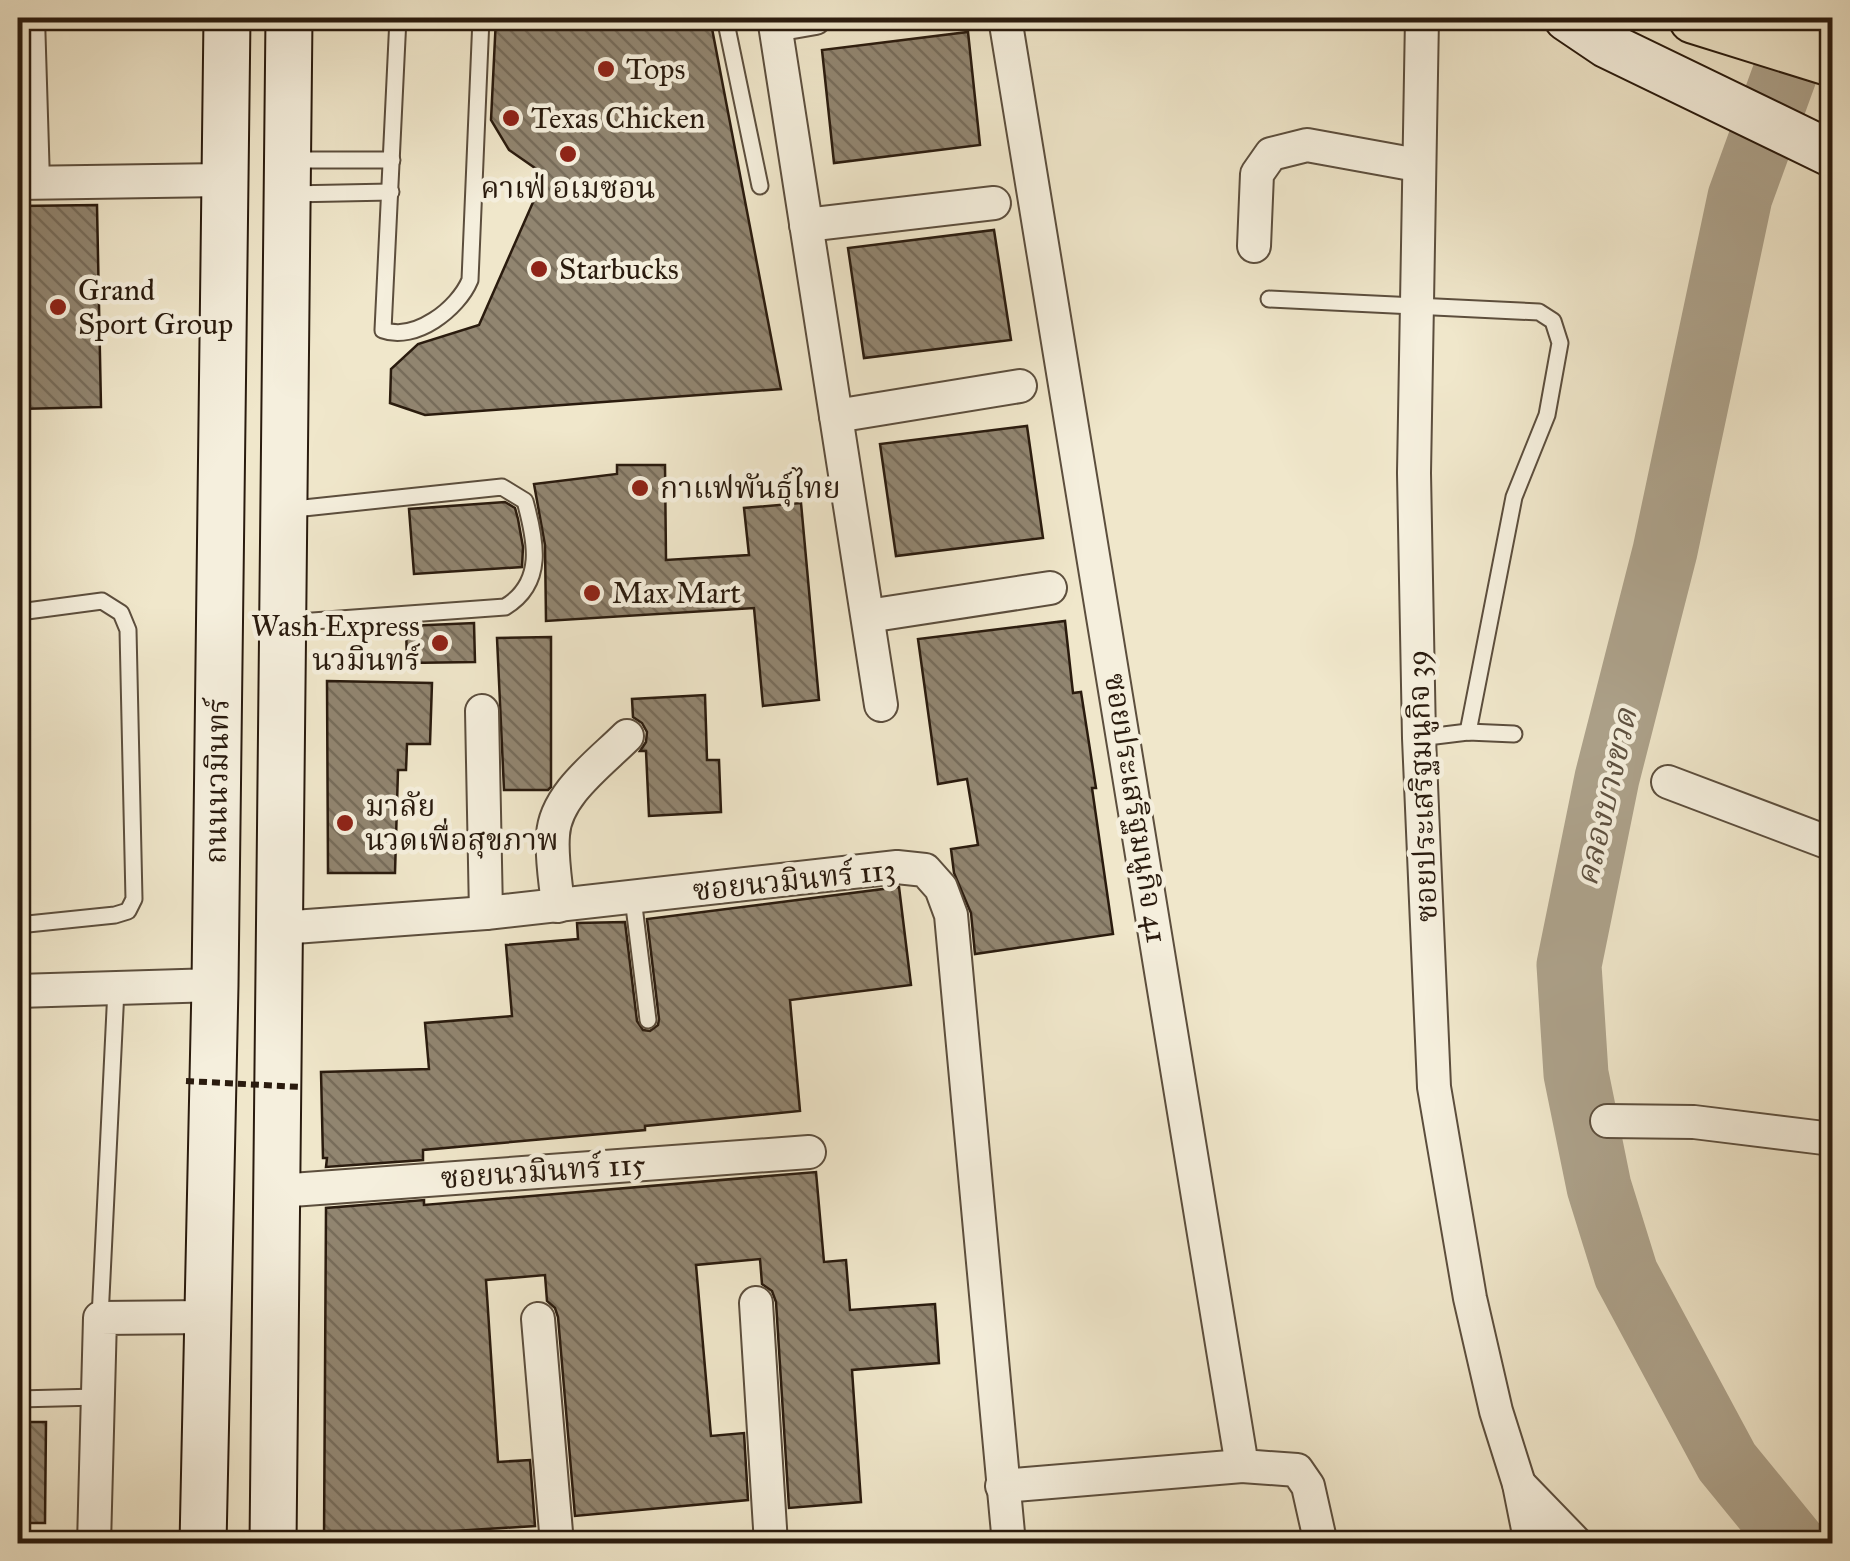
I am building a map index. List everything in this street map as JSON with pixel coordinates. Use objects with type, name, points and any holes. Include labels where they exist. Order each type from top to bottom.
[{"type":"main road","name":"ถนนนวมินทร์","points":[[204,1544],[227,18]]},
{"type":"main road","name":"ถนนนวมินทร์","points":[[273,1544],[289,18]]},
{"type":"main road","points":[[1567,18],[1607,45],[1832,154]]},
{"type":"main road","points":[[1694,18],[1832,61]]},
{"type":"street","points":[[28,18],[25,182],[223,180]]},
{"type":"street","points":[[815,18],[774,21],[882,704]]},
{"type":"street","name":"ซอยประเสริฐมนูกิจ 41","points":[[1006,18],[1242,1466]]},
{"type":"street","name":"ซอยประเสริฐมนูกิจ 39","points":[[1422,18],[1414,473],[1419,738],[1434,1087],[1470,1298],[1531,1544]]},
{"type":"street","points":[[1254,246],[1256,174],[1272,154],[1307,146],[1417,165]]},
{"type":"street","points":[[806,224],[994,202]]},
{"type":"street","points":[[836,416],[1020,386]]},
{"type":"street","points":[[868,616],[1050,588]]},
{"type":"street","points":[[482,712],[486,913]]},
{"type":"street","points":[[558,906],[553,834],[558,814],[567,797],[626,736]]},
{"type":"street","points":[[1668,782],[1832,844]]},
{"type":"street","name":"ซอยนวมินทร์ 113","points":[[280,928],[558,906],[897,867],[925,870],[941,888],[951,915],[1008,1544]]},
{"type":"street","points":[[18,991],[215,985]]},
{"type":"street","points":[[1608,1121],[1694,1122],[1832,1139]]},
{"type":"street","name":"ซอยนวมินทร์ 115","points":[[278,1191],[809,1152]]},
{"type":"street","points":[[756,1303],[772,1544]]},
{"type":"street","points":[[94,1544],[100,1318],[206,1318]]},
{"type":"street","points":[[538,1319],[558,1544]]},
{"type":"street","points":[[1002,1486],[1242,1466],[1297,1470],[1308,1486],[1321,1544]]},
{"type":"street","points":[[1519,1484],[1578,1544]]},
{"type":"lane","points":[[398,18],[383,330],[394,334],[422,326],[446,311],[463,295],[470,280],[480,18]]},
{"type":"lane","points":[[724,18],[760,186]]},
{"type":"lane","points":[[286,177],[392,160]]},
{"type":"lane","points":[[286,177],[390,192]]},
{"type":"lane","points":[[1269,299],[1539,312],[1554,321],[1560,343],[1547,415],[1514,496],[1468,732]]},
{"type":"lane","points":[[280,623],[506,607],[524,596],[533,576],[534,547],[525,501],[516,492],[502,488],[281,510]]},
{"type":"lane","points":[[18,615],[102,601],[121,612],[128,630],[134,899],[128,911],[116,915],[18,925]]},
{"type":"lane","points":[[1419,738],[1468,732],[1514,734]]},
{"type":"lane","points":[[633,898],[648,1020]]},
{"type":"lane","points":[[100,1318],[116,989]]},
{"type":"lane","points":[[18,1399],[98,1397]]},
{"type":"path","points":[[186,1082],[301,1087]]},
{"type":"building","points":[[496,18],[710,18],[781,389],[425,415],[390,403],[391,369],[418,344],[479,325],[545,175],[509,150],[491,120]]},
{"type":"building","points":[[968,32],[980,145],[834,163],[822,50]]},
{"type":"building","name":"Grand Sport Group","points":[[97,205],[101,407],[18,409],[18,206]]},
{"type":"building","points":[[994,230],[1011,340],[864,358],[848,248]]},
{"type":"building","points":[[1027,426],[1043,538],[896,556],[880,444]]},
{"type":"building","points":[[617,465],[665,465],[666,560],[749,555],[744,508],[801,503],[819,700],[763,706],[754,608],[546,621],[545,545],[534,484],[617,474]]},
{"type":"building","points":[[505,502],[515,508],[518,519],[522,567],[414,574],[409,509]]},
{"type":"building","points":[[1065,621],[1073,693],[1081,692],[1096,788],[1092,788],[1113,934],[975,954],[971,913],[954,873],[951,849],[978,845],[967,779],[938,784],[918,639]]},
{"type":"building","name":"Wash Express นวมินทร์","points":[[474,623],[475,662],[407,663],[406,626]]},
{"type":"building","points":[[551,637],[551,787],[504,790],[497,638]]},
{"type":"building","points":[[327,681],[432,683],[430,744],[407,744],[406,770],[398,770],[395,873],[328,873]]},
{"type":"building","points":[[705,695],[707,760],[719,760],[721,812],[649,816],[646,751],[640,751],[647,732],[633,717],[632,699]]},
{"type":"building","points":[[899,887],[911,985],[790,1000],[800,1111],[423,1150],[423,1160],[326,1167],[321,1072],[429,1069],[425,1023],[512,1016],[506,945],[578,939],[577,923],[625,922],[637,1021],[643,1030],[650,1031],[659,1019],[647,919]]},
{"type":"building","points":[[816,1172],[824,1262],[846,1260],[850,1310],[935,1304],[939,1363],[852,1370],[861,1502],[789,1508],[776,1302],[772,1291],[762,1284],[760,1259],[696,1265],[711,1436],[744,1433],[748,1500],[575,1516],[558,1317],[547,1301],[545,1275],[486,1280],[498,1462],[530,1460],[535,1526],[406,1534],[406,1541],[324,1540],[326,1208],[424,1200],[424,1205]]},
{"type":"building","points":[[18,1422],[46,1422],[45,1523],[18,1523]]},
{"type":"waterway","name":"คลองบางขวด","points":[[1794,1544],[1727,1462],[1626,1274],[1599,1187],[1576,1074],[1569,965],[1607,778],[1665,551],[1740,197],[1805,18]]},
{"type":"place","name":"Tops","points":[[606,69]]},
{"type":"place","name":"Texas Chicken","points":[[511,118]]},
{"type":"place","name":"คาเฟ่ อเมซอน","points":[[568,154]]},
{"type":"place","name":"Starbucks","points":[[539,269]]},
{"type":"place","name":"Grand Sport Group","points":[[58,307]]},
{"type":"place","name":"กาแฟพันธุ์ไทย","points":[[640,488]]},
{"type":"place","name":"Max Mart","points":[[592,593]]},
{"type":"place","name":"Wash Express นวมินทร์","points":[[440,643]]},
{"type":"place","name":"มาลัย นวดเพื่อสุขภาพ","points":[[345,823]]}]
